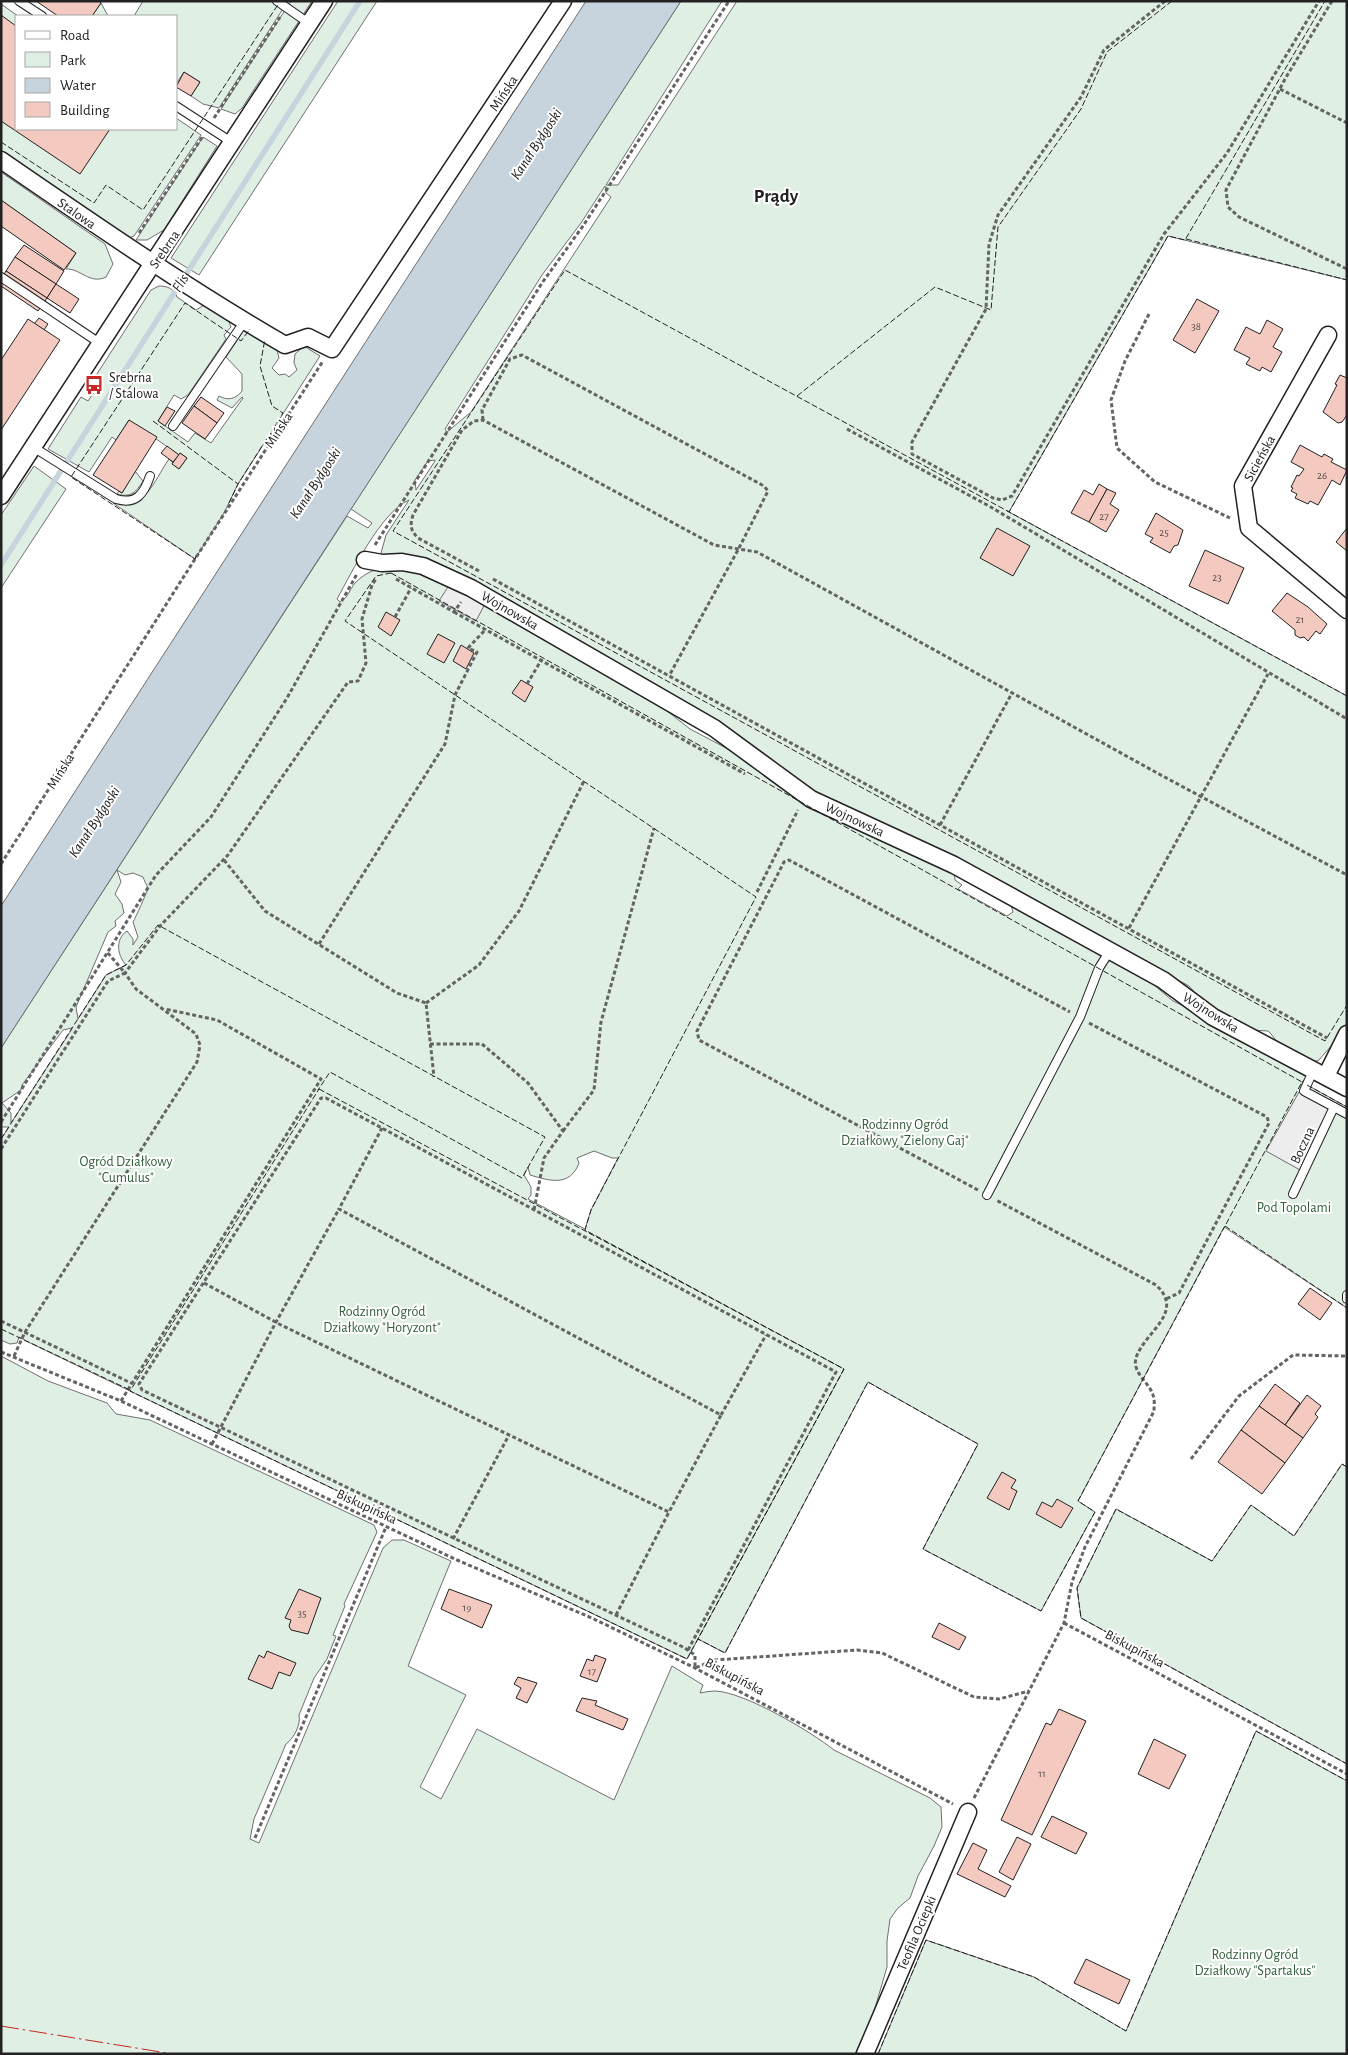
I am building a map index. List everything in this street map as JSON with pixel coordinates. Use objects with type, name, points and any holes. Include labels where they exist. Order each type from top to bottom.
[{"type":"street","name":"Srebrna","points":[[1,496],[233,144],[324,1]]},
{"type":"street","name":"Mińska","points":[[332,348],[564,1]]},
{"type":"street","name":"Stalowa","points":[[1,160],[175,279],[244,322],[285,345],[308,337],[332,348]]},
{"type":"street","name":"Sicieńska","points":[[1249,528],[1243,486],[1328,335]]},
{"type":"street","points":[[1249,528],[1347,610]]},
{"type":"street","name":"Wojnowska","points":[[365,560],[382,563],[402,562],[423,566],[471,588],[714,728],[811,799],[954,864],[1162,980],[1213,1017],[1347,1088]]},
{"type":"street","points":[[1320,1073],[1343,1040]]},
{"type":"street","name":"Teofila Ociepki","points":[[864,2054],[968,1812]]},
{"type":"lane","points":[[19,1],[40,15]]},
{"type":"lane","points":[[277,1],[310,24]]},
{"type":"lane","points":[[178,107],[233,144]]},
{"type":"lane","points":[[1,277],[101,344]]},
{"type":"lane","points":[[174,426],[244,322]]},
{"type":"lane","points":[[33,447],[123,501],[130,501],[141,496],[150,476]]},
{"type":"lane","points":[[987,1195],[1080,1017],[1099,968],[1109,952]]},
{"type":"lane","points":[[1320,1073],[1304,1091],[1347,1114]]},
{"type":"lane","name":"Boczna","points":[[1293,1194],[1334,1107]]},
{"type":"path","points":[[1165,1],[1104,50],[1082,97],[998,215],[989,244],[986,310],[912,442],[912,454],[993,498],[1002,500],[1012,496],[1164,234],[1228,154],[1319,1]]},
{"type":"path","points":[[1332,1],[1280,89],[1226,190],[1228,207],[1239,217],[1347,269]]},
{"type":"path","points":[[1280,89],[1347,123]]},
{"type":"path","points":[[1149,314],[1125,361],[1111,400],[1117,448],[1155,482],[1213,508],[1249,528]]},
{"type":"path","name":"Mińska","points":[[1,864],[194,558],[332,348]]},
{"type":"path","points":[[483,420],[482,410],[510,359],[522,355],[531,358],[764,486],[768,491],[669,676]]},
{"type":"path","points":[[1343,1040],[1129,928],[418,538],[412,532],[410,525],[413,515],[462,430],[474,421],[483,420],[705,541],[714,545],[757,552],[1347,875]]},
{"type":"path","points":[[847,429],[989,506],[1268,674],[1347,719]]},
{"type":"path","points":[[391,576],[752,778]]},
{"type":"path","points":[[1,1149],[108,981],[125,973],[160,926],[195,887],[207,878],[224,860],[348,682],[358,681],[366,663],[362,618],[372,585],[376,578],[384,577]]},
{"type":"path","points":[[395,617],[411,588]]},
{"type":"path","points":[[454,612],[471,588]]},
{"type":"path","points":[[318,944],[445,744],[455,695],[477,652],[468,648],[486,629]]},
{"type":"path","points":[[517,646],[534,655],[542,659],[539,658],[517,646]]},
{"type":"path","points":[[527,684],[542,659]]},
{"type":"path","points":[[1129,928],[1268,674]]},
{"type":"path","points":[[940,825],[1012,693]]},
{"type":"path","points":[[426,1003],[479,965],[519,911],[584,781]]},
{"type":"path","points":[[758,892],[800,805]]},
{"type":"path","points":[[534,1210],[544,1158],[594,1090],[601,1022],[654,828]]},
{"type":"path","points":[[224,860],[265,911],[397,993],[426,1003]]},
{"type":"path","points":[[14,1356],[24,1332],[197,1062],[200,1045],[196,1034],[136,989],[108,952]]},
{"type":"path","points":[[426,1003],[434,1077]]},
{"type":"path","points":[[121,1401],[321,1079],[217,1020],[163,1008]]},
{"type":"path","points":[[430,1044],[482,1044],[528,1083],[563,1131]]},
{"type":"path","points":[[688,1650],[836,1372],[326,1098],[321,1098],[139,1384],[142,1390],[688,1650],[695,1655],[695,1668],[715,1660],[856,1650],[882,1653],[974,1697],[999,1699],[1030,1691]]},
{"type":"path","points":[[212,1444],[219,1426],[382,1128]]},
{"type":"path","points":[[339,1209],[721,1415]]},
{"type":"path","points":[[204,1282],[276,1322],[669,1512]]},
{"type":"path","points":[[1,1320],[131,1383]]},
{"type":"path","points":[[616,1615],[669,1512],[766,1335]]},
{"type":"path","name":"Biskupińska","points":[[1,1352],[121,1401],[457,1560],[594,1619],[695,1668],[968,1812],[1064,1623],[1347,1774]]},
{"type":"path","points":[[1191,1459],[1239,1396],[1293,1355],[1347,1356]]},
{"type":"path","points":[[453,1539],[509,1435]]},
{"type":"path","points":[[255,1838],[386,1527]]},
{"type":"green space","points":[[143,1],[288,1],[219,108],[203,104],[191,96],[200,82],[184,72],[178,81],[178,15],[135,15]]},
{"type":"green space","points":[[291,1],[312,1],[242,108],[235,114],[221,109]]},
{"type":"green space","points":[[338,1],[377,1],[199,275],[171,258]]},
{"type":"green space","points":[[681,1],[722,1],[606,185],[618,185],[737,1],[1347,1],[1347,280],[1168,236],[1009,512],[1347,696],[1347,1022],[1340,1036],[1318,1061],[1291,1054],[1268,1031],[1251,1030],[1214,1014],[1189,986],[1061,917],[1012,894],[996,890],[989,884],[986,877],[922,842],[845,811],[795,783],[707,717],[659,694],[485,591],[418,559],[401,557],[388,559],[381,553],[386,535],[409,500],[398,507],[378,529],[337,599],[340,602],[343,600],[355,583],[365,575],[376,569],[388,567],[412,569],[447,581],[643,692],[690,729],[745,758],[763,773],[797,794],[800,801],[812,804],[845,819],[858,822],[865,828],[877,831],[880,829],[888,830],[890,839],[954,869],[955,880],[962,885],[958,889],[1007,916],[1013,912],[1011,905],[1090,944],[1112,961],[1142,975],[1173,1001],[1202,1015],[1221,1031],[1230,1031],[1233,1037],[1243,1038],[1276,1060],[1309,1074],[1302,1082],[1347,1107],[1347,1308],[1224,1227],[1078,1501],[1095,1512],[1041,1611],[923,1549],[978,1444],[868,1382],[725,1653],[698,1639],[687,1659],[19,1337],[17,1343],[10,1344],[1,1340],[1,1139],[9,1127],[1,1127],[1,1048],[347,516],[368,528],[372,523],[351,509]],"holes":[[[605,186],[606,193],[611,197],[471,412],[447,432],[445,429],[542,275],[581,223]],[[435,460],[416,490],[415,480],[428,461]],[[117,870],[125,875],[133,873],[143,877],[148,888],[133,922],[138,937],[133,945],[133,939],[127,931],[123,934],[119,943],[119,952],[126,965],[106,975],[78,1019],[76,1007],[108,932],[116,926],[115,921],[124,913],[122,904],[115,894],[121,882]],[[72,1028],[11,1123],[11,1113],[2,1103],[21,1090],[22,1085],[63,1030]],[[594,1151],[612,1158],[618,1158],[591,1210],[585,1229],[528,1199],[531,1195],[531,1187],[524,1175],[528,1167],[530,1175],[552,1180],[565,1179],[575,1171],[579,1163],[577,1158]]]},
{"type":"green space","points":[[101,3],[107,15],[93,15]]},
{"type":"green space","points":[[1,4],[17,15],[15,15],[15,130],[178,130],[178,119],[201,135],[134,236],[129,238],[1,153]]},
{"type":"green space","points":[[203,137],[217,146],[164,230],[147,240],[136,240]]},
{"type":"green space","points":[[1,172],[105,244],[113,264],[106,277],[100,279],[90,278],[71,269],[66,269],[76,253],[1,200]]},
{"type":"green space","points":[[159,286],[170,288],[177,297],[196,310],[204,305],[228,319],[231,327],[224,335],[226,339],[188,395],[181,399],[174,395],[158,421],[188,442],[195,433],[211,443],[243,398],[232,408],[217,400],[219,396],[229,399],[237,396],[242,391],[242,374],[226,357],[244,330],[276,346],[279,358],[272,368],[279,375],[285,374],[289,377],[297,370],[294,363],[295,354],[304,346],[320,356],[238,484],[224,513],[195,559],[113,503],[124,504],[141,498],[153,485],[169,459],[179,469],[187,458],[180,453],[179,455],[129,420],[116,440],[112,437],[89,472],[48,449],[81,397],[88,401],[101,382],[95,377],[151,290]]},
{"type":"green space","points":[[34,466],[66,489],[1,588],[1,515]]},
{"type":"green space","points":[[135,471],[143,481],[138,488],[130,495],[117,494],[119,491],[122,493]]},
{"type":"green space","points":[[1,1356],[48,1381],[107,1403],[116,1414],[150,1420],[374,1525],[377,1532],[344,1604],[345,1606],[333,1635],[336,1636],[327,1659],[314,1678],[299,1715],[296,1731],[286,1744],[254,1819],[250,1839],[259,1843],[383,1548],[392,1540],[404,1540],[451,1561],[408,1666],[466,1695],[420,1787],[441,1799],[477,1729],[614,1800],[672,1666],[703,1685],[700,1693],[716,1691],[744,1698],[810,1733],[834,1750],[930,1798],[941,1807],[942,1827],[918,1876],[910,1898],[898,1908],[890,1919],[887,1941],[887,1967],[873,2015],[855,2054],[1,2054]]},
{"type":"green space","points":[[1342,1464],[1347,1467],[1347,1764],[1081,1618],[1077,1588],[1116,1509],[1212,1561],[1251,1505],[1294,1536]]},
{"type":"green space","name":"Rodzinny Ogród Działkowy \"Spartakus\"","points":[[1256,1731],[1347,1781],[1347,2054],[878,2054],[926,1940],[1034,1977],[1126,2031]]},
{"type":"shaded area","points":[[453,579],[488,598],[476,621],[439,601]]},
{"type":"shaded area","points":[[1299,1092],[1332,1111],[1300,1170],[1266,1151]]},
{"type":"water","name":"Kanał Bydgoski","points":[[586,1],[681,1],[1,1048],[1,906]]},
{"type":"building","points":[[36,1],[99,1],[101,3],[93,15],[57,15]]},
{"type":"building","points":[[1,15],[15,25],[15,130],[109,130],[80,174],[1,121]]},
{"type":"building","points":[[184,72],[200,82],[191,96],[178,88],[178,83]]},
{"type":"building","points":[[1,200],[76,253],[64,270],[1,226]]},
{"type":"building","points":[[24,245],[64,271],[56,284],[15,257]]},
{"type":"building","points":[[15,257],[56,284],[47,298],[6,271]]},
{"type":"building","points":[[6,271],[47,298],[38,311],[1,286],[1,279]]},
{"type":"building","points":[[56,284],[79,299],[70,313],[47,298]]},
{"type":"building","points":[[1197,299],[1219,311],[1195,353],[1173,340]]},
{"type":"building","points":[[39,318],[48,324],[44,330],[34,324]]},
{"type":"building","points":[[28,319],[60,340],[1,430],[1,360]]},
{"type":"building","points":[[1267,320],[1283,329],[1273,347],[1282,352],[1271,372],[1262,367],[1260,371],[1246,364],[1250,358],[1234,350],[1246,327],[1260,334]]},
{"type":"building","points":[[1340,375],[1347,378],[1347,415],[1342,422],[1338,423],[1323,412]]},
{"type":"building","points":[[201,397],[224,413],[217,423],[194,406]]},
{"type":"building","points":[[194,406],[217,423],[205,439],[182,423]]},
{"type":"building","points":[[167,407],[175,411],[165,426],[158,421]]},
{"type":"building","points":[[129,420],[157,437],[122,493],[93,475]]},
{"type":"building","points":[[1300,445],[1322,457],[1324,454],[1333,459],[1331,462],[1347,470],[1340,485],[1332,480],[1318,505],[1310,501],[1308,504],[1295,498],[1297,494],[1291,491],[1297,475],[1299,476],[1304,469],[1291,462]]},
{"type":"building","points":[[167,446],[179,455],[173,462],[161,453]]},
{"type":"building","points":[[180,453],[187,458],[179,469],[172,464]]},
{"type":"building","points":[[1099,484],[1107,489],[1089,522],[1071,513],[1084,490],[1093,495]]},
{"type":"building","points":[[1107,489],[1116,493],[1110,504],[1119,510],[1106,532],[1089,522]]},
{"type":"building","points":[[1156,513],[1183,530],[1178,545],[1174,546],[1170,553],[1150,542],[1153,538],[1145,534]]},
{"type":"building","points":[[997,528],[1030,546],[1013,576],[980,558]]},
{"type":"building","points":[[1347,528],[1347,551],[1336,542]]},
{"type":"building","points":[[1205,550],[1244,568],[1228,604],[1189,586]]},
{"type":"building","points":[[1287,593],[1308,607],[1327,624],[1320,634],[1316,631],[1308,641],[1304,637],[1300,638],[1295,635],[1295,630],[1272,611]]},
{"type":"building","points":[[386,612],[400,620],[391,636],[378,627]]},
{"type":"building","points":[[438,634],[455,643],[444,663],[427,654]]},
{"type":"building","points":[[461,645],[474,653],[466,669],[453,661]]},
{"type":"building","points":[[521,680],[533,687],[525,702],[512,693]]},
{"type":"building","points":[[1310,1288],[1332,1303],[1320,1320],[1298,1304]]},
{"type":"building","points":[[1275,1384],[1300,1403],[1285,1425],[1259,1406]]},
{"type":"building","points":[[1307,1395],[1321,1406],[1315,1414],[1318,1417],[1303,1438],[1285,1425]]},
{"type":"building","points":[[1259,1406],[1303,1438],[1285,1463],[1241,1430]]},
{"type":"building","points":[[1241,1430],[1285,1463],[1262,1494],[1218,1462]]},
{"type":"building","points":[[1002,1472],[1016,1480],[1011,1488],[1017,1491],[1009,1510],[987,1498]]},
{"type":"building","points":[[1057,1499],[1073,1508],[1061,1528],[1036,1514],[1042,1502],[1052,1507]]},
{"type":"building","points":[[299,1589],[321,1598],[308,1634],[291,1630],[289,1626],[291,1620],[285,1618]]},
{"type":"building","points":[[449,1589],[492,1605],[482,1628],[441,1609]]},
{"type":"building","points":[[939,1623],[966,1637],[959,1650],[932,1637]]},
{"type":"building","points":[[267,1651],[296,1663],[290,1676],[279,1672],[272,1689],[248,1679],[259,1655],[264,1658]]},
{"type":"building","points":[[595,1655],[606,1659],[597,1682],[580,1676],[587,1659],[593,1661]]},
{"type":"building","points":[[518,1677],[537,1683],[527,1703],[516,1698],[521,1688],[514,1684]]},
{"type":"building","points":[[582,1698],[597,1701],[595,1705],[628,1719],[623,1730],[576,1711]]},
{"type":"building","points":[[1059,1709],[1086,1721],[1032,1835],[1001,1820],[1046,1723],[1051,1725]]},
{"type":"building","points":[[1154,1739],[1186,1755],[1169,1789],[1138,1774]]},
{"type":"building","points":[[1052,1816],[1087,1833],[1076,1854],[1041,1837]]},
{"type":"building","points":[[1017,1837],[1031,1844],[1013,1880],[999,1872]]},
{"type":"building","points":[[973,1843],[987,1850],[978,1869],[1011,1886],[1005,1897],[957,1874]]},
{"type":"building","points":[[1086,1959],[1130,1980],[1119,2004],[1074,1983]]},
{"type":"waterway","name":"Flis","points":[[1,565],[360,1]]},
{"type":"fence","points":[[797,396],[935,287],[991,310],[998,227],[1081,109],[1107,52],[1172,1]]},
{"type":"fence","points":[[1007,511],[1009,512],[1168,236],[1185,240],[1325,1]]},
{"type":"fence","points":[[1,142],[94,203],[106,185],[143,210],[279,3]]},
{"type":"fence","points":[[1186,239],[1347,280]]},
{"type":"fence","points":[[1347,696],[565,270],[393,531],[1325,1041],[1347,1005]]},
{"type":"fence","points":[[196,556],[195,559],[71,477],[185,303],[241,341],[250,329]]},
{"type":"fence","points":[[153,421],[238,484],[283,413],[272,406],[260,366],[265,339]]},
{"type":"fence","points":[[229,503],[238,484]]},
{"type":"fence","points":[[391,573],[1302,1082],[1078,1501],[1095,1512],[1041,1611],[923,1549],[978,1444],[868,1382],[725,1653],[698,1639],[844,1369],[585,1230],[591,1210],[756,897],[345,621],[376,576],[391,573]]},
{"type":"fence","points":[[1,1139],[106,975],[126,965],[158,925],[545,1137],[522,1178],[330,1072],[318,1090]]},
{"type":"fence","points":[[1307,1085],[1347,1107]]},
{"type":"fence","points":[[319,1089],[844,1369],[687,1659],[130,1391],[319,1089]]},
{"type":"fence","points":[[1225,1226],[1347,1308]]},
{"type":"fence","points":[[1,1329],[130,1390]]},
{"type":"fence","points":[[1347,1467],[1342,1464],[1294,1536],[1251,1505],[1212,1561],[1116,1509],[1077,1588],[1081,1618],[1347,1764]]},
{"type":"fence","points":[[878,2054],[926,1940],[1034,1977],[1126,2031],[1256,1731],[1347,1781]]},
{"type":"power","points":[[1,2026],[173,2054]]},
{"type":"place","name":"Srebrna / Stalowa","points":[[94,385]]},
{"type":"district","name":"Prądy","points":[[776,195]]},
{"type":"park label","name":"Rodzinny Ogród Działkowy \"Zielony Gaj\"","points":[[905,1132]]},
{"type":"park label","name":"Ogród Działkowy \"Cumulus\"","points":[[126,1170]]},
{"type":"park label","name":"Pod Topolami","points":[[1294,1207]]},
{"type":"park label","name":"Rodzinny Ogród Działkowy \"Horyzont\"","points":[[382,1319]]}]
